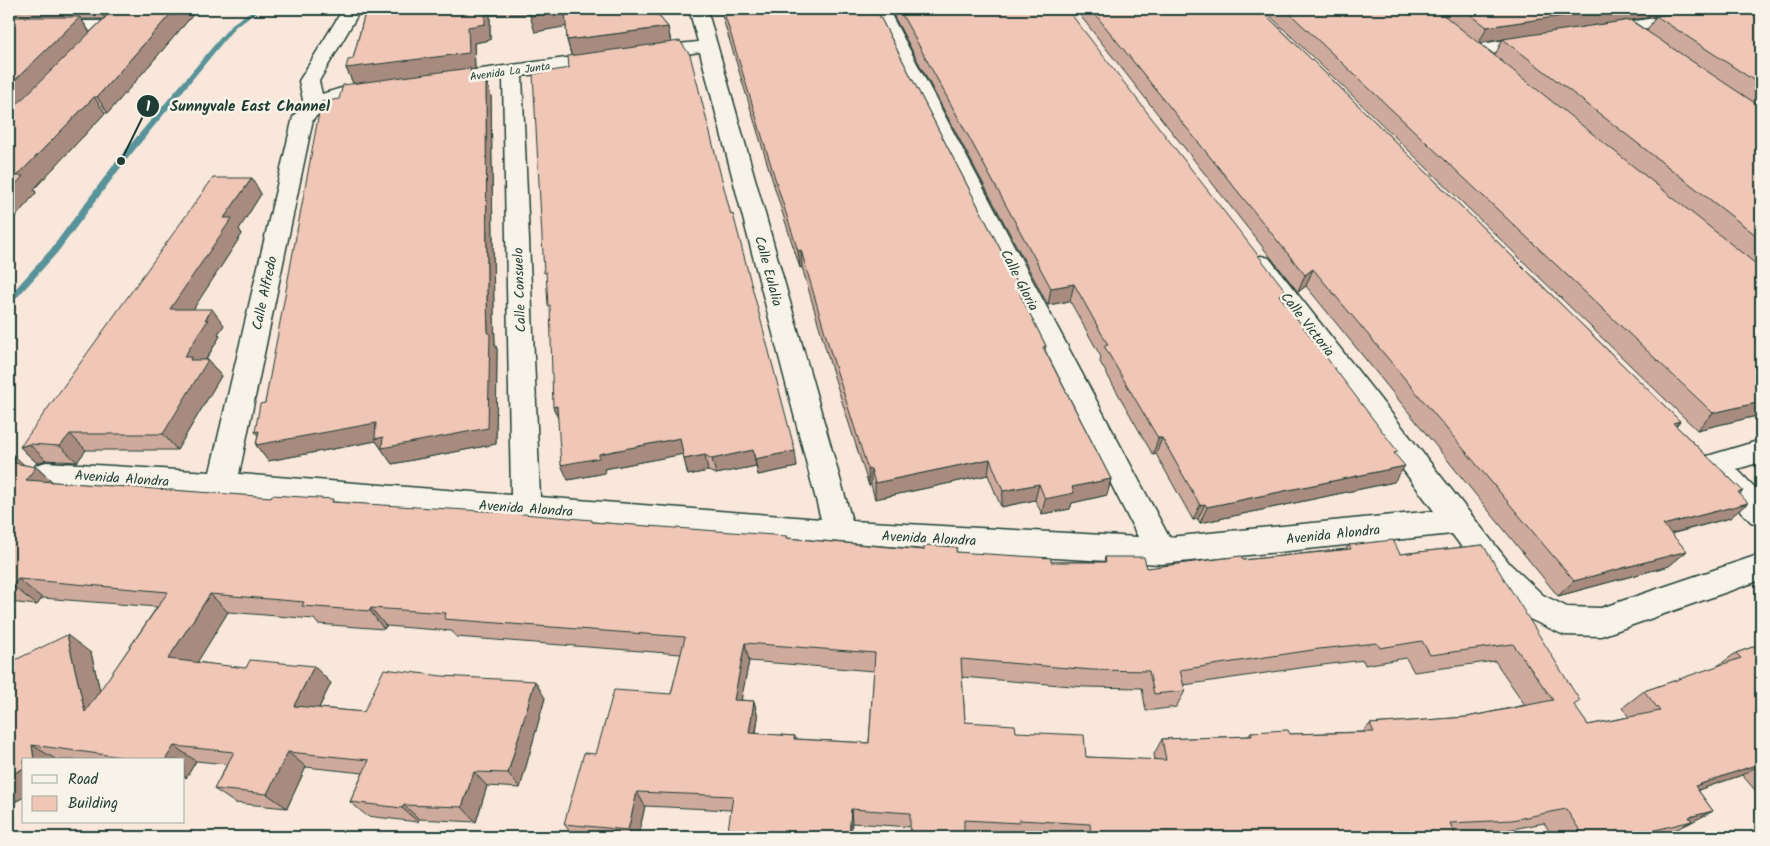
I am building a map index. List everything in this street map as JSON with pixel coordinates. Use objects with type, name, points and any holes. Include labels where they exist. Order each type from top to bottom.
[{"type":"street","points":[[314,105],[309,82],[352,9]]},
{"type":"street","name":"Calle Eulalia","points":[[698,9],[840,533]]},
{"type":"street","name":"Calle Gloria","points":[[879,9],[1160,551]]},
{"type":"street","points":[[1587,34],[1751,9]]},
{"type":"street","points":[[9,26],[117,20],[91,46]]},
{"type":"street","points":[[1624,28],[1649,45]]},
{"type":"street","points":[[1498,70],[1467,45],[1550,39]]},
{"type":"street","name":"Avenida La Junta","points":[[314,105],[337,94],[708,46]]},
{"type":"street","name":"Calle Consuelo","points":[[512,71],[526,508]]},
{"type":"street","name":"Calle Alfredo","points":[[222,484],[303,117],[314,105]]},
{"type":"street","name":"Calle Victoria","points":[[1250,249],[1459,521]]},
{"type":"street","points":[[1761,451],[1708,459],[1761,513]]},
{"type":"street","name":"Avenida Alondra","points":[[46,473],[222,484],[840,533],[1160,551],[1459,521]]},
{"type":"street","points":[[1459,521],[1499,573],[1532,605],[1564,621],[1602,622],[1761,567]]},
{"type":"building","points":[[114,9],[175,9],[97,97],[94,97],[17,176],[23,176],[9,192],[9,112]]},
{"type":"building","points":[[366,9],[485,9],[485,24],[468,27],[469,53],[346,68],[348,60],[353,59]]},
{"type":"building","points":[[530,9],[653,9],[668,27],[567,40],[565,10],[530,16]]},
{"type":"building","points":[[723,9],[876,9],[1023,293],[1020,294],[1046,346],[1043,347],[1111,479],[1072,487],[1074,493],[1045,499],[1039,484],[1003,491],[990,459],[875,483],[871,469],[868,470],[801,250],[798,251]]},
{"type":"building","points":[[899,9],[1067,9],[1285,290],[1279,295],[1398,452],[1394,453],[1405,466],[1207,507],[1205,504],[1200,505],[1162,438],[1158,438],[1104,346],[1108,345],[1074,284],[1051,288]]},
{"type":"building","points":[[1091,9],[1260,9],[1680,421],[1673,423],[1743,491],[1738,492],[1748,503],[1663,525],[1687,551],[1574,581],[1313,269],[1305,275]]},
{"type":"building","points":[[1285,9],[1436,9],[1761,268],[1761,402],[1713,413]]},
{"type":"building","points":[[1463,9],[1609,9],[1487,27]]},
{"type":"building","points":[[1704,9],[1761,9],[1761,85],[1656,16]]},
{"type":"building","points":[[9,17],[80,17],[9,86]]},
{"type":"building","points":[[1630,20],[1761,107],[1761,239],[1503,39]]},
{"type":"building","points":[[680,41],[690,55],[795,451],[755,459],[753,450],[712,459],[705,455],[684,459],[680,438],[599,454],[599,458],[561,465],[557,406],[553,407],[550,305],[548,306],[546,272],[544,273],[533,74],[569,68],[568,56]]},
{"type":"building","points":[[470,68],[471,82],[486,80],[487,299],[488,333],[490,333],[488,428],[382,448],[383,437],[375,439],[376,423],[256,445],[259,431],[255,432],[260,404],[265,403],[321,102],[339,99],[343,85]]},
{"type":"building","points":[[213,178],[252,178],[224,218],[232,218],[170,309],[212,309],[205,320],[208,320],[184,357],[191,357],[190,360],[208,360],[163,434],[70,434],[60,446],[29,444],[20,447]]},
{"type":"building","points":[[9,451],[14,463],[36,467],[26,480],[271,497],[272,495],[333,499],[332,502],[500,512],[592,520],[592,522],[787,536],[786,538],[924,550],[924,545],[957,547],[956,552],[1051,558],[1051,562],[1106,562],[1105,557],[1144,557],[1147,568],[1241,556],[1243,560],[1351,549],[1349,545],[1393,540],[1400,554],[1483,545],[1580,701],[1574,705],[1588,725],[1660,711],[1644,691],[1741,658],[1736,653],[1761,644],[1761,763],[1695,786],[1713,811],[1689,817],[1692,821],[1635,835],[1637,837],[1584,837],[1566,809],[1512,820],[1450,823],[1456,837],[1091,837],[1090,824],[1019,820],[1019,823],[964,820],[964,837],[910,837],[910,813],[851,809],[849,837],[727,837],[733,796],[637,792],[628,830],[564,824],[584,753],[596,754],[614,690],[671,694],[685,637],[444,619],[446,613],[371,608],[370,611],[302,606],[304,602],[210,594],[168,659],[246,668],[250,660],[314,666],[294,706],[364,712],[384,669],[442,676],[535,681],[508,773],[474,772],[462,807],[404,805],[402,808],[350,802],[369,760],[288,752],[267,794],[214,789],[234,752],[174,746],[166,758],[129,758],[32,745],[34,758],[22,758],[22,769],[9,776],[9,663],[67,635],[85,712],[168,592],[18,579],[13,586],[9,586]],"holes":[[[1422,641],[1430,655],[1513,644],[1553,700],[1467,717],[1370,724],[1374,732],[1290,734],[1288,730],[1251,732],[1252,736],[1162,739],[1166,760],[1086,757],[1084,735],[1016,732],[1015,725],[965,722],[961,659],[1092,670],[1149,671],[1154,694],[1185,691],[1180,670],[1319,649],[1377,643],[1380,648]],[[745,643],[875,653],[869,743],[794,739],[795,736],[749,733],[754,701],[734,700]]]},
{"type":"waterway","points":[[9,301],[54,251],[121,161],[234,25],[258,9]]},
{"type":"place","name":"Sunnyvale East Channel","points":[[121,161]]}]
